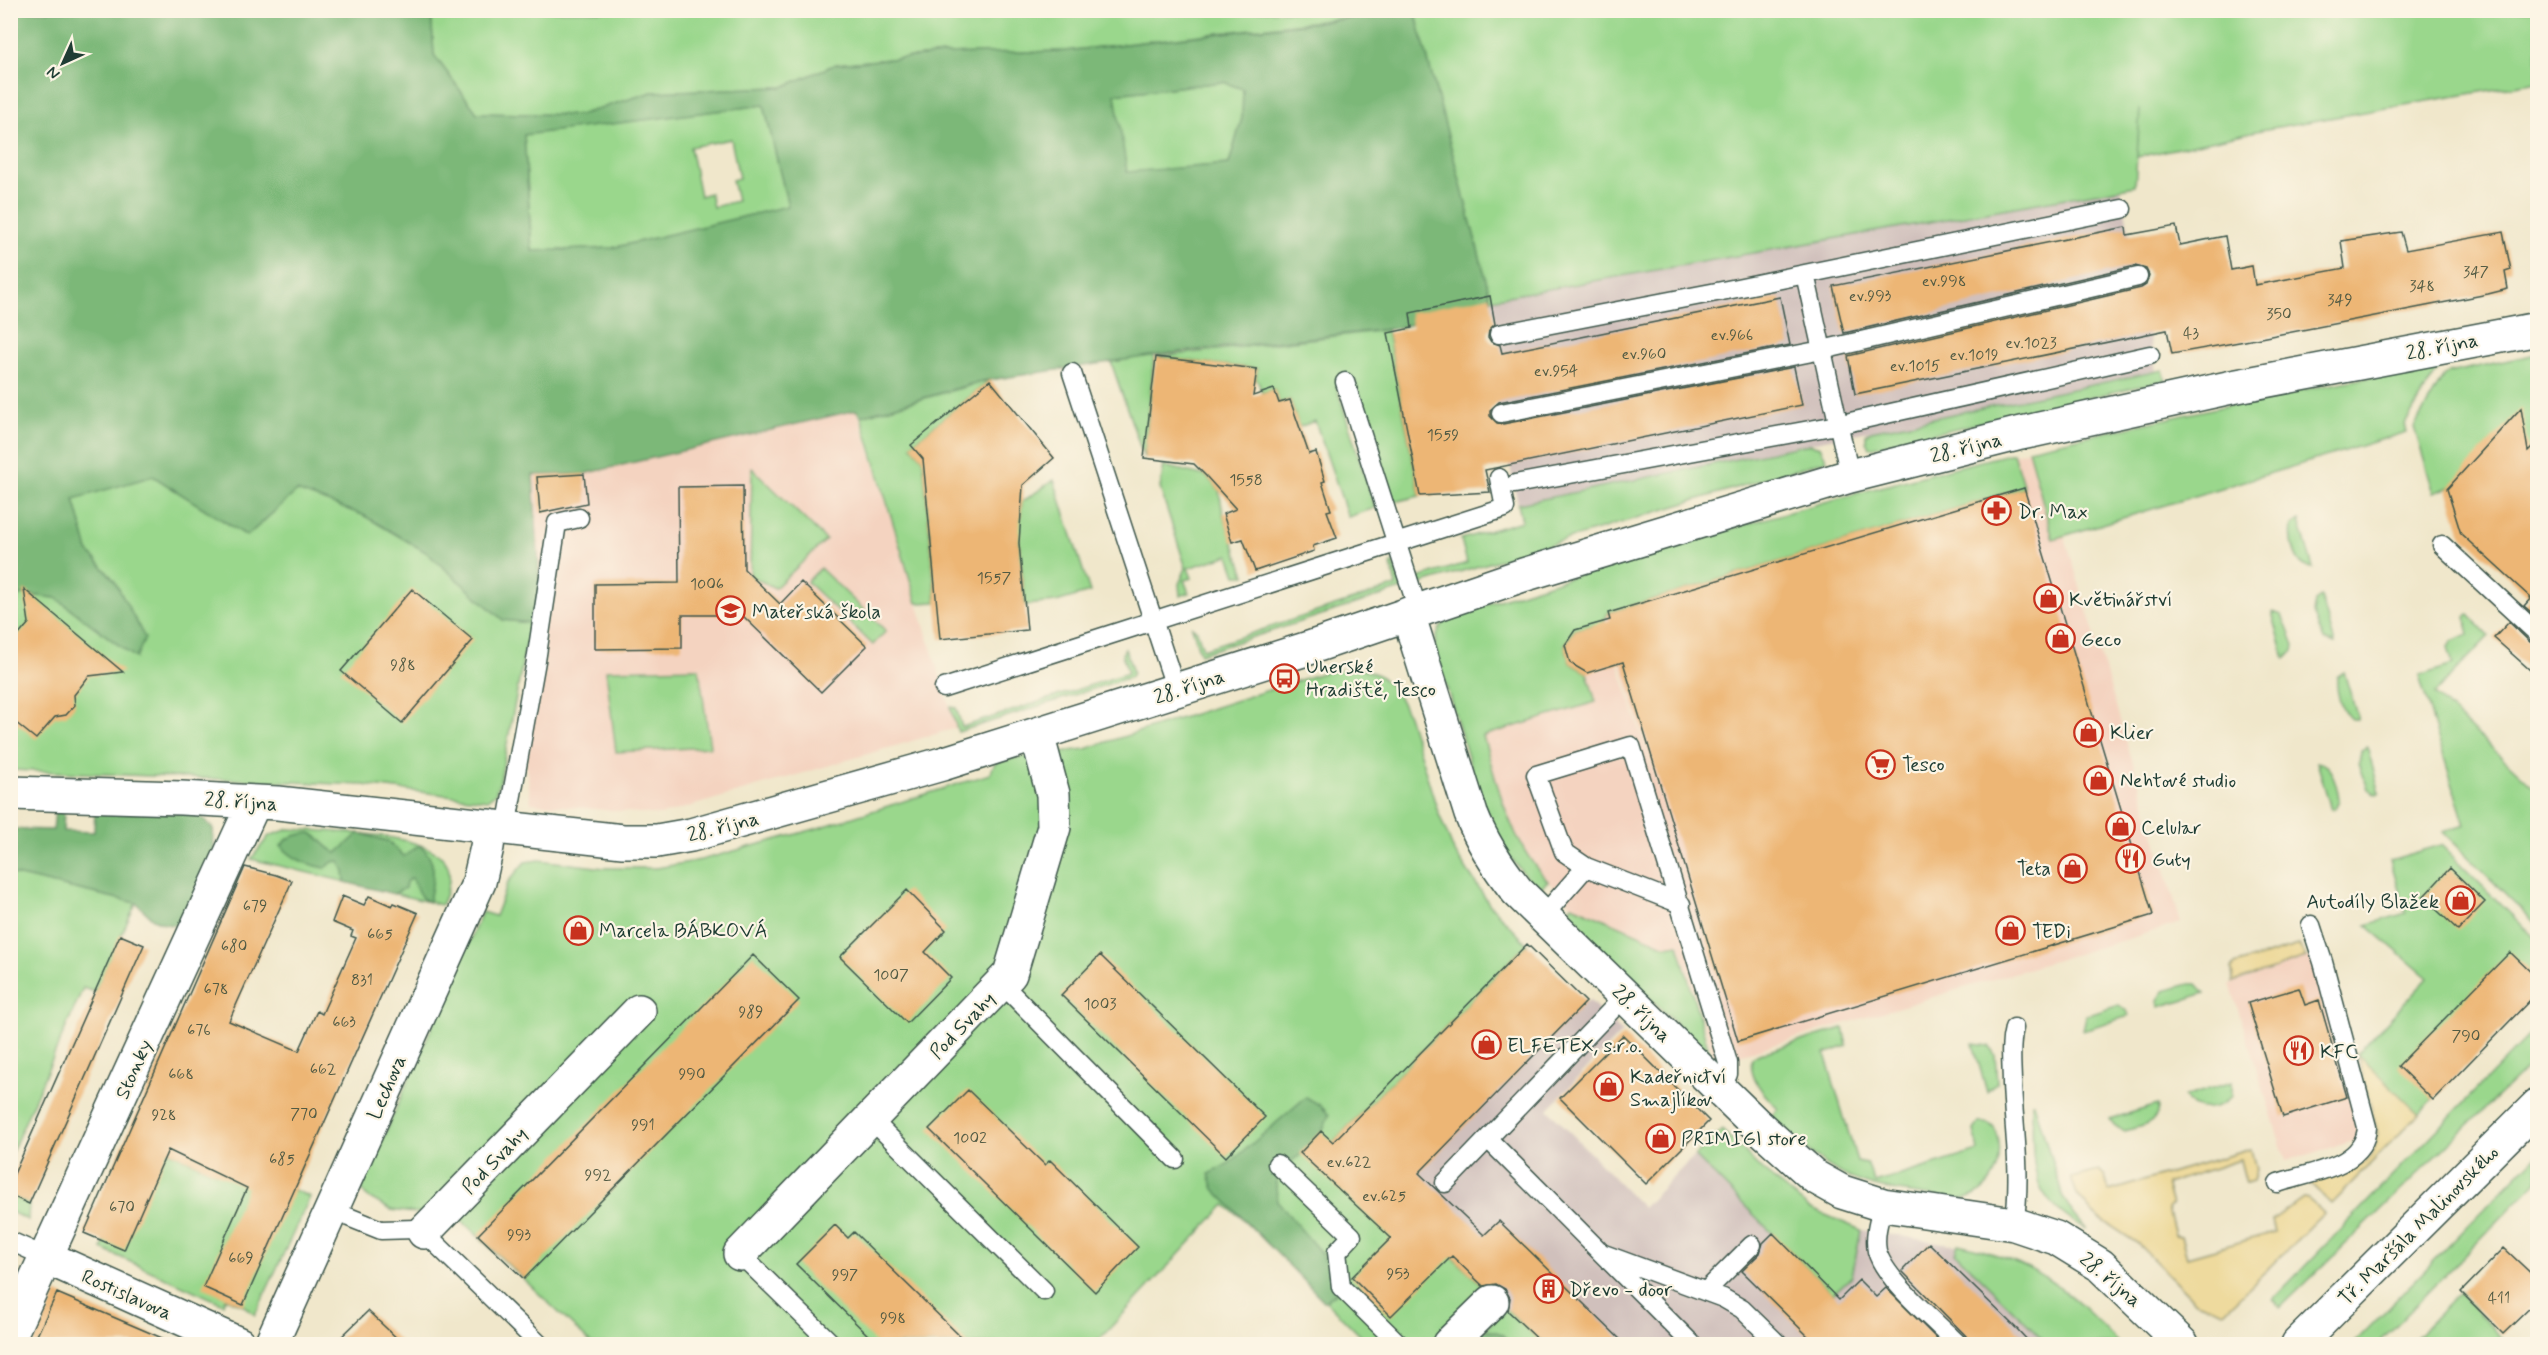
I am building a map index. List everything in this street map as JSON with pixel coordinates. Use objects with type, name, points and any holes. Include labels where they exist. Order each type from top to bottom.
[{"type":"street","name":"28. října","points":[[10,793],[181,798],[254,803],[623,841],[674,838],[762,816],[942,765],[1522,575],[1850,476],[2017,434],[2232,387],[2538,329]]},
{"type":"street","name":"28. října","points":[[1413,612],[1476,828],[1505,876],[1721,1089],[1815,1178],[1842,1192],[1883,1205],[2014,1224],[2056,1238],[2100,1265],[2182,1344]]},
{"type":"street","name":"Pod Svahy","points":[[740,1254],[1010,974],[1054,827],[1053,794],[1037,734]]},
{"type":"street","name":"Stonky","points":[[10,1335],[48,1258],[254,803]]},
{"type":"street","name":"Lechova","points":[[271,1344],[478,882],[488,847],[498,827]]},
{"type":"street","name":"Pod Svahy","points":[[424,1232],[639,1011]]},
{"type":"street","name":"Tř. Maršála Malinovského","points":[[2298,1344],[2538,1105]]},
{"type":"street","name":"Rostislavova","points":[[48,1258],[239,1344]]},
{"type":"street","points":[[1449,1344],[1492,1302]]},
{"type":"lane","points":[[1499,334],[2122,209]]},
{"type":"lane","points":[[1805,274],[1850,476]]},
{"type":"lane","points":[[1501,413],[1822,351],[2138,277]]},
{"type":"lane","points":[[944,688],[1505,508],[1507,481],[1837,425],[2150,355]]},
{"type":"lane","points":[[1072,373],[1176,690]]},
{"type":"lane","points":[[1345,382],[1398,543],[1413,612]]},
{"type":"lane","points":[[498,827],[536,661],[557,523],[579,518]]},
{"type":"lane","points":[[2442,545],[2538,634]]},
{"type":"lane","points":[[1681,904],[1586,867],[1564,852],[1536,774],[1631,746],[1681,904],[1728,1063],[1728,1074],[1721,1089]]},
{"type":"lane","points":[[1543,916],[1586,867]]},
{"type":"lane","points":[[2278,1183],[2334,1166],[2348,1159],[2363,1146],[2367,1137],[2367,1127],[2324,962],[2311,925]]},
{"type":"lane","points":[[1002,984],[1175,1159]]},
{"type":"lane","points":[[1445,1183],[1625,996]]},
{"type":"lane","points":[[2014,1028],[2011,1040],[2019,1175],[2014,1224]]},
{"type":"lane","points":[[871,1119],[1044,1291]]},
{"type":"lane","points":[[1488,1139],[1692,1344]]},
{"type":"lane","points":[[1277,1164],[1352,1236],[1337,1252],[1341,1287],[1399,1344]]},
{"type":"lane","points":[[1883,1205],[1876,1239],[1877,1250],[1887,1272],[1958,1344]]},
{"type":"lane","points":[[331,1210],[381,1230],[416,1229],[424,1232],[539,1344]]},
{"type":"lane","points":[[10,1241],[48,1258]]},
{"type":"lane","points":[[1706,1291],[1752,1245]]},
{"type":"lane","points":[[1598,1251],[1706,1291],[1742,1309],[1778,1344]]},
{"type":"lane","points":[[740,1254],[832,1344]]},
{"type":"shaded area","points":[[2121,189],[2156,371],[1518,504],[1496,399],[1508,383],[1491,299]]},
{"type":"shaded area","name":"Mateřská škola","points":[[857,410],[956,728],[661,815],[531,803],[525,751],[545,668],[532,475],[584,474]]},
{"type":"shaded area","name":"Tesco","points":[[2038,447],[2181,923],[1716,1062],[1679,943],[1666,946],[1572,905],[1544,878],[1528,856],[1507,816],[1483,736],[1595,703],[1587,673],[1604,669],[1615,654],[1675,840],[1595,581]]},
{"type":"shaded area","points":[[1527,944],[1586,1002],[1589,1000],[1622,1032],[1548,1109],[1643,1208],[1695,1155],[1833,1294],[1852,1276],[1861,1230],[1956,1245],[1956,1254],[2048,1344],[1582,1344],[1538,1339],[1334,1141]]},
{"type":"shaded area","points":[[2321,954],[2371,1136],[2286,1161],[2230,984]]},
{"type":"green space","points":[[11,11],[431,11],[434,55],[477,113],[579,115],[652,92],[783,87],[836,64],[945,54],[1065,51],[1415,11],[1491,299],[1399,328],[1164,354],[982,381],[861,416],[856,410],[584,474],[533,475],[542,618],[530,623],[503,620],[426,552],[363,515],[297,491],[247,536],[153,476],[74,499],[88,551],[114,580],[145,638],[136,658],[56,598],[22,594],[11,602]],"holes":[[[1223,82],[1243,89],[1242,118],[1229,164],[1127,172],[1115,94]],[[764,105],[788,206],[612,248],[532,251],[524,135]]]},
{"type":"green space","points":[[431,11],[1402,11],[1065,51],[945,54],[836,64],[783,87],[652,92],[579,115],[477,113],[434,55]]},
{"type":"green space","points":[[1415,11],[2537,11],[2537,82],[2261,130],[2137,157],[2140,108],[2135,186],[1491,299]]},
{"type":"green space","points":[[1223,82],[1243,89],[1242,118],[1229,164],[1127,173],[1114,94]]},
{"type":"green space","points":[[764,105],[788,206],[612,248],[532,252],[524,134]],"holes":[[[731,139],[739,178],[732,180],[737,201],[713,207],[710,193],[700,196],[690,147]]]},
{"type":"green space","points":[[1387,330],[1420,496],[1394,502],[1354,379],[1336,385],[1375,508],[1348,517],[1315,421],[1299,427],[1290,400],[1279,403],[1274,389],[1262,393],[1256,380],[1257,369],[1156,357]]},
{"type":"green space","points":[[2537,354],[2537,599],[2452,486],[2434,493],[2414,427],[2443,377],[2449,373]]},
{"type":"green space","points":[[1154,355],[1144,458],[1111,362]]},
{"type":"green space","points":[[2441,364],[2405,424],[2407,432],[2053,539],[2028,449],[2280,394]]},
{"type":"green space","points":[[2163,370],[2166,380],[1870,448],[1866,442],[1866,434],[1871,431]]},
{"type":"green space","points":[[990,380],[911,445],[923,459],[936,602],[917,603],[861,416]]},
{"type":"green space","points":[[1810,444],[1820,447],[1827,460],[1420,584],[1418,578],[1467,563],[1461,539],[1522,521],[1518,504]]},
{"type":"green space","points":[[2013,453],[2024,488],[1608,613],[1600,629],[1593,625],[1575,630],[1565,645],[1570,663],[1587,673],[1596,702],[1483,736],[1500,794],[1515,832],[1535,866],[1548,881],[1540,888],[1534,886],[1509,856],[1482,803],[1435,649],[1438,633],[1449,618],[1522,592],[1732,528]]},
{"type":"green space","points":[[1164,466],[1206,476],[1219,490],[1223,514],[1245,575],[1236,575],[1229,555],[1188,568],[1192,578],[1184,580],[1189,593],[1180,596],[1179,584],[1186,568],[1160,488]]},
{"type":"green space","points":[[752,468],[826,540],[775,588],[750,576]]},
{"type":"green space","points":[[153,476],[247,536],[297,491],[363,515],[426,552],[503,620],[530,623],[500,781],[495,794],[487,800],[363,785],[11,770],[11,602],[22,594],[56,598],[136,658],[114,580],[88,551],[74,498]]},
{"type":"green space","points":[[1054,480],[1090,592],[1056,602],[1025,605],[1017,520],[1020,520],[1022,502]]},
{"type":"green space","points":[[2299,521],[2313,568],[2302,564],[2295,553],[2292,526]]},
{"type":"green space","points":[[1393,562],[1402,589],[1200,654],[1192,627],[1197,631],[1203,649],[1396,586],[1391,565]]},
{"type":"green space","points":[[820,568],[886,631],[873,645],[807,582]]},
{"type":"green space","points":[[2321,597],[2335,644],[2324,640],[2313,613],[2315,601]]},
{"type":"green space","points":[[2272,612],[2282,615],[2294,645],[2293,651],[2285,659]]},
{"type":"green space","points":[[2469,615],[2489,636],[2434,694],[2537,790],[2537,925],[2443,832],[2465,825],[2419,676],[2453,665],[2448,647],[2452,641],[2469,634],[2465,617]]},
{"type":"green space","points":[[1125,649],[1133,672],[1131,677],[958,732],[950,707],[956,708],[962,727],[1128,673],[1122,654]]},
{"type":"green space","points":[[699,668],[710,747],[616,752],[606,670]]},
{"type":"green space","points":[[1361,668],[1380,676],[1396,691],[1408,715],[1438,812],[1454,851],[1490,905],[1527,944],[1333,1142],[1485,1288],[1430,1344],[1369,1344],[1243,1219],[1225,1205],[1095,1344],[592,1344],[460,1219],[391,1210],[366,1196],[361,1189],[482,912],[495,916],[508,882],[525,862],[539,860],[604,868],[657,868],[701,860],[815,829],[990,774],[995,763],[1014,758],[1085,749],[1325,672]]},
{"type":"green space","points":[[2344,672],[2358,719],[2351,719],[2347,715],[2340,700],[2337,677]]},
{"type":"green space","points":[[2367,747],[2380,793],[2376,794],[2368,789],[2359,763],[2361,752]]},
{"type":"green space","points":[[2317,762],[2327,767],[2333,776],[2339,800],[2335,808],[2331,809]]},
{"type":"green space","points":[[64,808],[63,831],[94,832],[95,810],[191,813],[200,816],[213,828],[214,850],[180,926],[165,924],[153,919],[136,903],[11,874],[11,829],[53,830],[55,810]]},
{"type":"green space","points":[[289,829],[396,838],[434,851],[445,861],[449,871],[447,889],[441,905],[251,859],[269,836]]},
{"type":"green space","points":[[311,833],[337,853],[359,833],[387,841],[404,856],[420,845],[430,858],[433,871],[429,902],[420,895],[412,878],[406,882],[405,888],[394,894],[345,882],[344,871],[339,861],[325,868],[296,858],[281,846],[291,837]]},
{"type":"green space","points":[[2441,845],[2537,940],[2537,991],[2380,1154],[2378,1145],[2380,1132],[2357,1054],[2428,978],[2366,925],[2406,913],[2390,860]]},
{"type":"green space","points":[[11,874],[136,903],[95,992],[83,988],[11,1154]]},
{"type":"green space","points":[[1572,905],[1666,946],[1678,944],[1710,1054],[1706,1053],[1582,932],[1572,917],[1570,907]]},
{"type":"green space","points":[[2197,984],[2205,993],[2159,1007],[2158,1000],[2164,991]]},
{"type":"green space","points":[[2119,1005],[2127,1011],[2129,1016],[2083,1030],[2086,1016]]},
{"type":"green space","points":[[2537,1027],[2537,1058],[2281,1307],[2273,1299]]},
{"type":"green space","points":[[1843,1028],[1847,1046],[1825,1054],[1857,1161],[1867,1163],[1875,1183],[1978,1151],[1974,1130],[1979,1123],[1986,1123],[1992,1126],[1998,1137],[1999,1159],[1993,1177],[1986,1187],[1976,1195],[1956,1199],[1891,1190],[1864,1183],[1839,1172],[1820,1160],[1771,1117],[1778,1109],[1755,1080],[1751,1066],[1752,1058]]},
{"type":"green space","points":[[1973,1044],[1989,1046],[1995,1055],[1997,1082],[1987,1092]]},
{"type":"green space","points":[[2232,1082],[2232,1096],[2214,1107],[2195,1106],[2184,1097]]},
{"type":"green space","points":[[1306,1097],[1320,1105],[1329,1115],[1322,1132],[1302,1154],[1281,1168],[1276,1183],[1277,1201],[1321,1253],[1335,1278],[1336,1293],[1324,1301],[1214,1189],[1209,1174],[1231,1162]]},
{"type":"green space","points":[[2032,1103],[2034,1103],[2063,1197],[2086,1229],[2066,1217],[2052,1204],[2037,1177],[2034,1161]]},
{"type":"green space","points":[[2158,1105],[2156,1117],[2148,1124],[2137,1128],[2125,1131],[2114,1125],[2110,1119]]},
{"type":"green space","points":[[1722,1130],[1762,1170],[1809,1208],[1861,1230],[1852,1276],[1833,1294],[1695,1156]]},
{"type":"green space","points":[[130,1133],[216,1173],[224,1159],[310,1197],[255,1315],[243,1305],[225,1298],[223,1304],[102,1249]]},
{"type":"green space","points":[[2537,1155],[2537,1181],[2378,1344],[2353,1344]]},
{"type":"green space","points":[[11,1195],[29,1204],[28,1220],[11,1212]]},
{"type":"green space","points":[[1958,1244],[2008,1259],[2048,1280],[2084,1308],[2120,1344],[2048,1344],[1955,1253]]},
{"type":"green space","points":[[2459,1293],[2508,1344],[2409,1344]]},
{"type":"green space","points":[[1505,1309],[1538,1339],[1557,1319],[1582,1344],[1471,1344]]},
{"type":"green space","points":[[1484,1330],[1503,1335],[1508,1344],[1471,1344]]},
{"type":"sand","points":[[2299,945],[2306,958],[2233,982],[2232,968],[2235,965]]},
{"type":"sand","points":[[2357,1054],[2419,1114],[2331,1204],[2309,1182],[2344,1173],[2362,1164],[2370,1157],[2378,1134]]},
{"type":"sand","points":[[2251,1149],[2256,1170],[2253,1181],[2246,1183],[2240,1160],[2166,1184],[2172,1205],[2168,1209],[2175,1235],[2181,1236],[2187,1257],[2275,1232],[2272,1220],[2303,1198],[2308,1199],[2324,1213],[2224,1312],[2196,1302],[2137,1243],[2093,1214],[2077,1194],[2071,1178],[2099,1171],[2105,1177],[2109,1191]]},
{"type":"building","points":[[2176,226],[2180,245],[2225,236],[2231,270],[2252,266],[2255,285],[2345,268],[2341,241],[2401,232],[2406,250],[2503,232],[2511,270],[2505,272],[2508,289],[2172,354],[2167,330],[1855,394],[1848,356],[2141,288],[2146,285],[2149,275],[2146,269],[2135,266],[1844,333],[1833,286],[2126,227],[2127,235]]},
{"type":"building","points":[[1490,296],[1495,324],[1489,330],[1488,337],[1491,342],[1500,345],[1502,353],[1780,297],[1790,345],[1499,402],[1490,410],[1490,416],[1497,423],[1503,424],[1794,367],[1802,405],[1485,470],[1490,492],[1420,496],[1388,333],[1412,328],[1410,313]]},
{"type":"building","points":[[1156,357],[1257,369],[1253,396],[1274,389],[1279,403],[1290,400],[1309,454],[1316,452],[1331,510],[1327,511],[1337,538],[1313,546],[1314,551],[1255,571],[1243,539],[1232,542],[1223,514],[1236,509],[1206,476],[1194,464],[1144,458]]},
{"type":"building","points":[[990,380],[1054,458],[1023,485],[1019,543],[1027,630],[940,639],[923,459],[911,445]]},
{"type":"building","points":[[2521,408],[2528,451],[2538,441],[2538,618],[2524,606],[2531,598],[2461,534],[2447,489]]},
{"type":"building","points":[[584,474],[587,503],[540,513],[537,477]]},
{"type":"building","points":[[743,486],[744,569],[780,604],[801,582],[867,646],[821,692],[742,615],[682,615],[682,648],[595,649],[595,584],[679,583],[678,487]]},
{"type":"building","name":"Tesco","points":[[2024,488],[2153,915],[1738,1041],[1623,662],[1587,673],[1570,663],[1565,645],[1575,630],[1610,620],[1608,613]]},
{"type":"building","points":[[24,589],[123,672],[89,676],[74,695],[75,705],[66,715],[55,717],[36,739],[10,718],[10,645],[29,623]]},
{"type":"building","points":[[412,589],[473,640],[402,723],[341,671]]},
{"type":"building","points":[[2509,622],[2530,642],[2538,645],[2538,677],[2494,638]]},
{"type":"building","points":[[245,867],[292,881],[229,1021],[299,1051],[317,1011],[322,1014],[356,938],[351,936],[353,931],[332,922],[342,896],[364,905],[369,896],[392,906],[394,903],[418,913],[243,1305],[203,1287],[247,1188],[168,1150],[124,1250],[84,1233]]},
{"type":"building","points":[[2450,868],[2485,902],[2458,930],[2423,897]]},
{"type":"building","points":[[907,890],[946,930],[925,952],[951,978],[907,1023],[840,957]]},
{"type":"building","points":[[120,935],[144,945],[29,1204],[10,1195],[10,1183]]},
{"type":"building","points":[[1527,944],[1586,1002],[1419,1173],[1484,1235],[1499,1221],[1625,1344],[1543,1344],[1508,1311],[1510,1298],[1505,1289],[1496,1284],[1483,1286],[1452,1256],[1391,1316],[1352,1277],[1391,1238],[1300,1153],[1321,1131],[1333,1142]]},
{"type":"building","points":[[2510,952],[2538,979],[2538,992],[2433,1100],[2398,1066]]},
{"type":"building","points":[[753,955],[799,1000],[524,1279],[478,1235]]},
{"type":"building","points":[[1100,955],[1265,1117],[1226,1157],[1061,995]]},
{"type":"building","name":"KFC","points":[[2299,988],[2305,1005],[2319,1000],[2347,1097],[2283,1117],[2248,1003]]},
{"type":"building","points":[[1623,1035],[1709,1121],[1646,1184],[1560,1098]]},
{"type":"building","points":[[968,1090],[1045,1165],[1050,1160],[1138,1247],[1095,1292],[929,1129]]},
{"type":"building","points":[[835,1225],[848,1238],[854,1232],[968,1344],[877,1344],[796,1264]]},
{"type":"building","points":[[1773,1233],[1839,1300],[1859,1280],[1876,1297],[1886,1288],[1942,1344],[1816,1344],[1742,1271],[1760,1253],[1763,1243]]},
{"type":"building","points":[[1929,1243],[2031,1344],[1969,1344],[1966,1336],[1902,1271]]},
{"type":"building","points":[[2504,1248],[2538,1280],[2538,1300],[2503,1334],[2461,1292]]},
{"type":"building","points":[[57,1293],[176,1344],[33,1344]]},
{"type":"building","points":[[368,1311],[403,1344],[334,1344]]},
{"type":"place","name":"Dr. Max","points":[[1997,511]]},
{"type":"place","name":"Květinářství","points":[[2048,599]]},
{"type":"place","name":"Mateřská škola","points":[[731,611]]},
{"type":"place","name":"Geco","points":[[2060,639]]},
{"type":"place","name":"Uherské Hradiště, Tesco","points":[[1285,678]]},
{"type":"place","name":"Klier","points":[[2089,732]]},
{"type":"place","name":"Tesco","points":[[1881,764]]},
{"type":"place","name":"Nehtové studio","points":[[2099,780]]},
{"type":"place","name":"Celular","points":[[2120,827]]},
{"type":"place","name":"Guty","points":[[2131,859]]},
{"type":"place","name":"Teta","points":[[2072,868]]},
{"type":"place","name":"Autodíly Blažek","points":[[2460,901]]},
{"type":"place","name":"Marcela BÁBKOVÁ","points":[[578,930]]},
{"type":"place","name":"TEDi","points":[[2011,931]]},
{"type":"place","name":"ELFETEX, s.r.o.","points":[[1486,1045]]},
{"type":"place","name":"KFC","points":[[2299,1051]]},
{"type":"place","name":"Kadeřnictví Smajlíkov","points":[[1609,1087]]},
{"type":"place","name":"PRIMIGI store","points":[[1660,1138]]},
{"type":"place","name":"Dřevo - door","points":[[1548,1289]]}]
